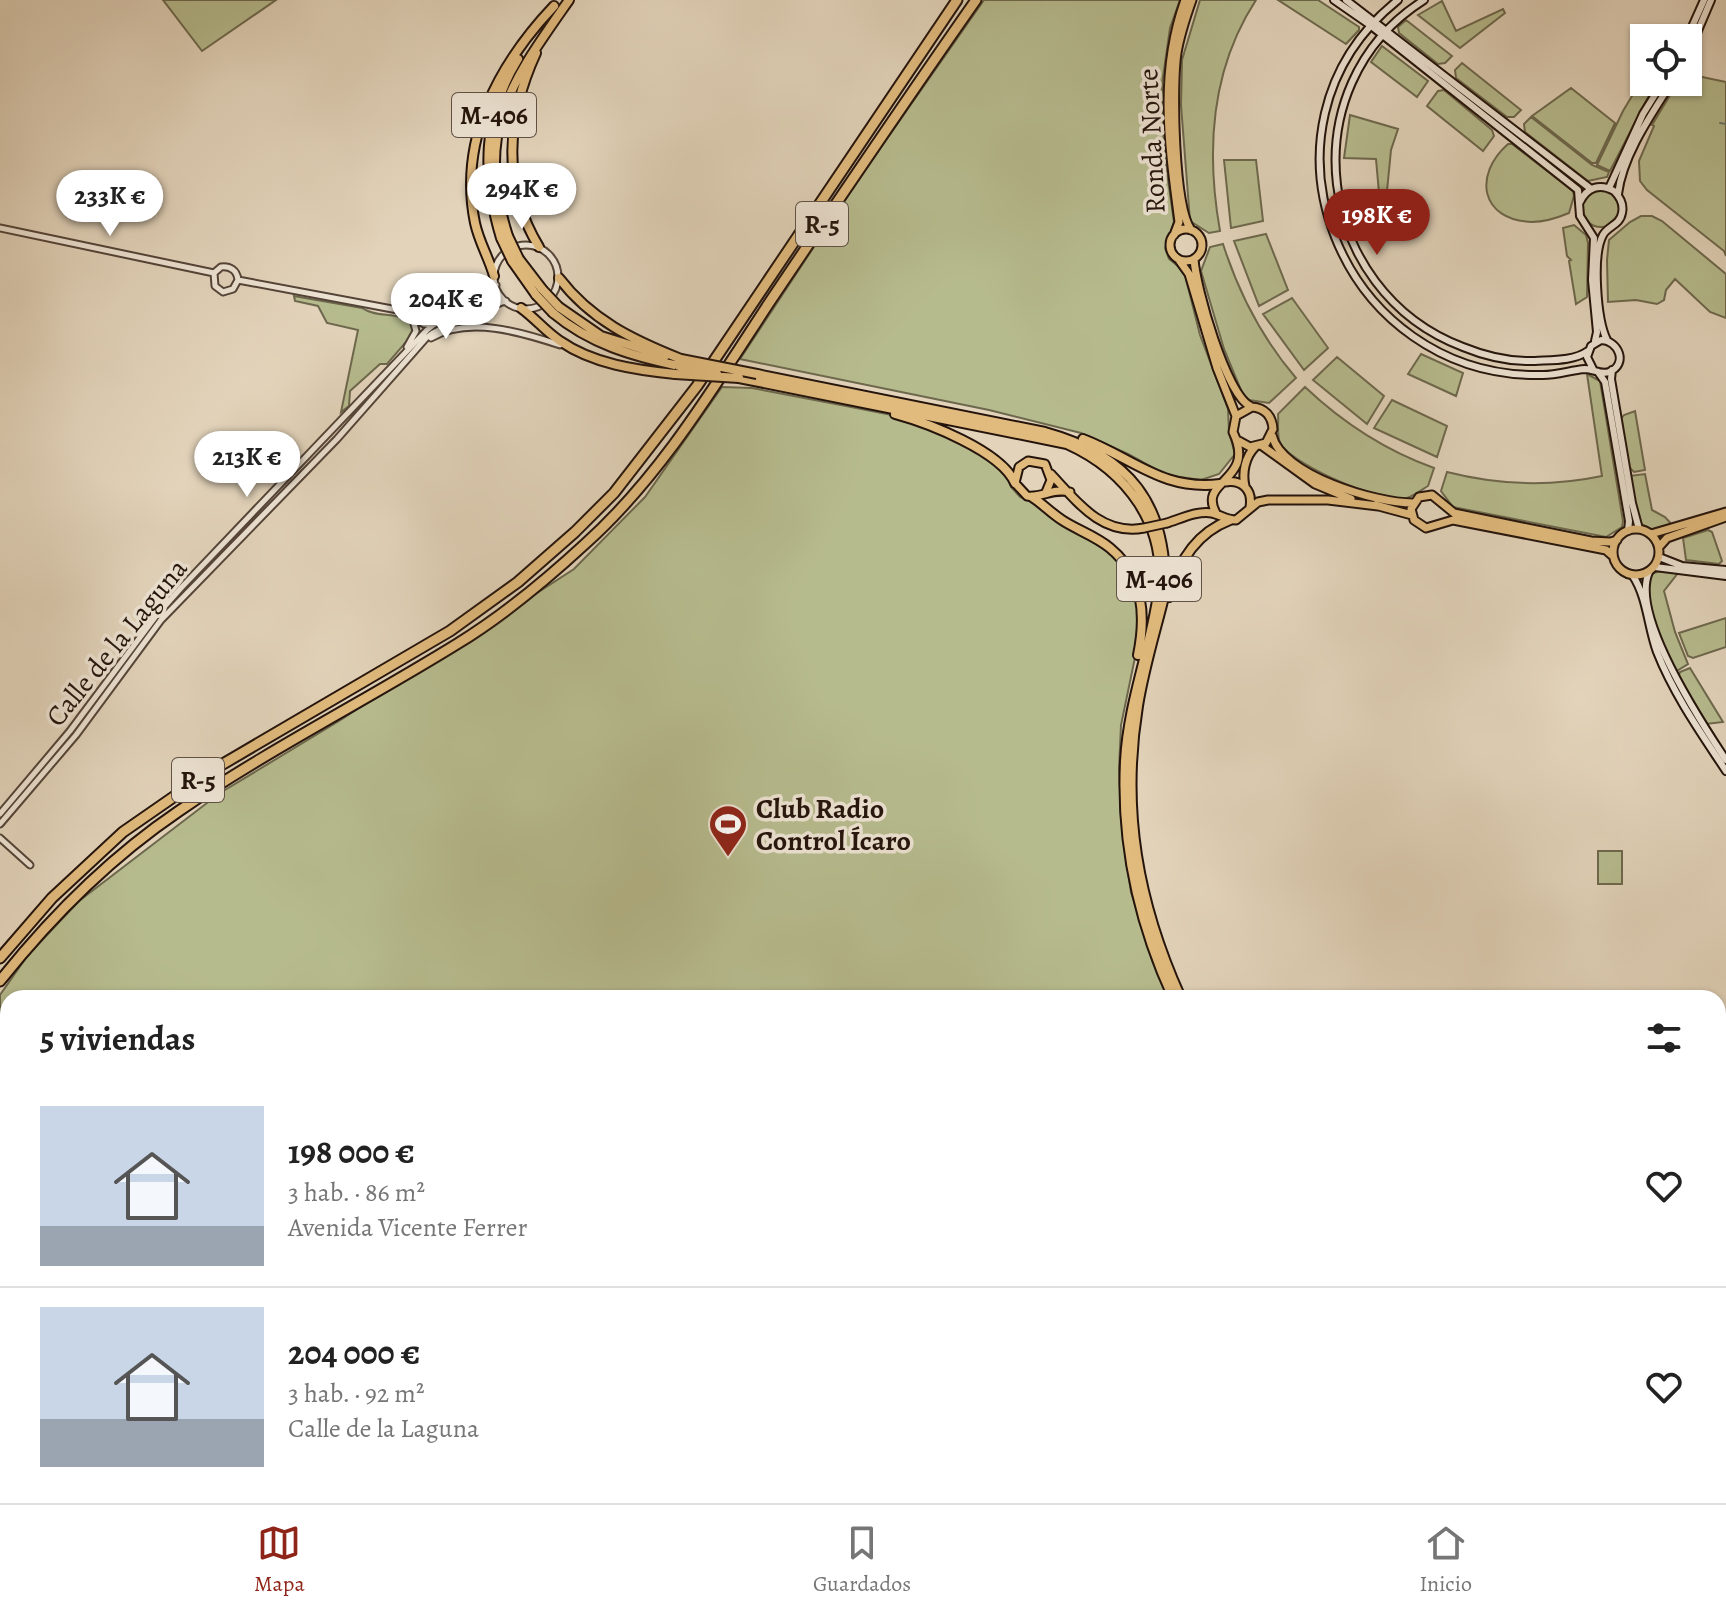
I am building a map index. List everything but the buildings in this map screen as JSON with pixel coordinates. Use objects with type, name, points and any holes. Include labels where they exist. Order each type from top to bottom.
[{"type":"highway","name":"M-406","points":[[495,280],[476,227],[472,206],[470,175],[480,120],[496,84],[531,33],[558,6],[569,0]]},
{"type":"highway","name":"R-5","points":[[0,958],[52,898],[123,832],[211,771],[450,631],[518,582],[575,532],[609,497],[697,386],[957,0]]},
{"type":"highway","name":"R-5","points":[[0,981],[57,914],[99,874],[177,812],[261,759],[460,643],[526,595],[587,543],[624,506],[687,426],[976,0]]},
{"type":"highway","name":"M-406","points":[[558,6],[515,64],[504,86],[487,151],[487,179],[504,237],[516,260],[556,310],[601,336],[660,356],[678,366],[739,378],[756,378],[817,394],[1067,444],[1099,460],[1133,493],[1154,535],[1160,575],[1129,722],[1125,796]]},
{"type":"highway","name":"M-406","points":[[539,247],[521,211],[512,168],[511,144],[518,96],[558,6]]},
{"type":"highway","name":"M-406","points":[[559,278],[578,302],[609,326],[678,366]]},
{"type":"highway","name":"M-406","points":[[521,308],[561,342],[582,354],[623,367],[678,366],[756,378],[859,394],[1045,432],[1076,440],[1122,470],[1153,512],[1165,556],[1165,593],[1138,703],[1131,782],[1133,837],[1140,883],[1151,927],[1178,990]]},
{"type":"highway","points":[[817,394],[934,426],[1000,463],[1015,483]]},
{"type":"highway","points":[[859,394],[1027,423],[1101,446],[1152,475],[1179,484],[1203,486],[1222,483]]},
{"type":"highway","points":[[580,520],[609,497]]},
{"type":"highway","name":"M-406","points":[[1032,497],[1062,520],[1110,548],[1127,566],[1137,585],[1144,621],[1125,721],[1125,796],[1135,885],[1146,930],[1170,990]]},
{"type":"highway","name":"M-406","points":[[1150,655],[1157,641],[1172,583],[1184,558],[1200,537],[1230,520]]},
{"type":"highway","points":[[292,724],[303,712],[318,703]]},
{"type":"highway","points":[[208,793],[241,777]]},
{"type":"main road","name":"Ronda Norte","points":[[1174,235],[1179,222],[1168,130],[1167,89],[1169,53],[1185,0]]},
{"type":"main road","name":"Ronda Norte","points":[[1191,230],[1186,223],[1179,176],[1175,91],[1177,55],[1192,0]]},
{"type":"main road","points":[[1334,0],[1372,22]]},
{"type":"main road","points":[[1346,0],[1384,32],[1575,186],[1580,193],[1580,216],[1594,238],[1592,280],[1597,332],[1588,351],[1569,358],[1526,361],[1467,349],[1423,327],[1389,299],[1370,275],[1346,229],[1336,185],[1336,151],[1337,130],[1350,85],[1360,63],[1384,32],[1424,0]]},
{"type":"main road","points":[[1398,0],[1372,22],[1348,55],[1335,79],[1327,104],[1320,157],[1321,175],[1331,228],[1355,278],[1379,309],[1413,338],[1442,355],[1472,366],[1526,375],[1612,370]]},
{"type":"main road","points":[[1693,24],[1704,0]]},
{"type":"main road","points":[[1701,24],[1711,0]]},
{"type":"main road","points":[[1384,32],[1591,189],[1609,188],[1618,194]]},
{"type":"main road","points":[[1609,188],[1654,96]]},
{"type":"main road","points":[[1607,340],[1602,326],[1598,279],[1600,244],[1605,231],[1616,225],[1621,217],[1623,209],[1618,194],[1621,176],[1663,96]]},
{"type":"main road","points":[[1580,202],[1591,189]]},
{"type":"main road","points":[[1588,226],[1605,231]]},
{"type":"main road","points":[[1179,260],[1194,259],[1201,252],[1199,235],[1191,230],[1182,230],[1174,235],[1170,249],[1189,274],[1217,368],[1236,416],[1233,432],[1241,451],[1235,472],[1222,483],[1204,507],[1192,515]]},
{"type":"main road","points":[[1194,259],[1199,289],[1223,365],[1240,401],[1261,408],[1271,417],[1272,435],[1278,450],[1319,478],[1355,493],[1413,503]]},
{"type":"main road","points":[[1595,341],[1607,340],[1619,350],[1618,363],[1612,370],[1612,385],[1632,506],[1639,529]]},
{"type":"main road","points":[[1588,351],[1588,363],[1606,386],[1629,521],[1628,531]]},
{"type":"main road","points":[[1236,416],[1252,407]]},
{"type":"main road","points":[[1249,509],[1251,499],[1245,486],[1244,470],[1250,452],[1272,435]]},
{"type":"main road","points":[[1239,441],[1258,446],[1315,484],[1348,498],[1412,515],[1421,527],[1431,528],[1453,520],[1606,550],[1620,569],[1633,576],[1638,583],[1653,641],[1671,684],[1726,771]]},
{"type":"main road","points":[[1070,492],[1058,490],[1032,497],[1021,493],[1015,483],[1019,467],[1028,461],[1045,464],[1096,519],[1112,528],[1129,531],[1205,512],[1216,513],[1230,520],[1241,517],[1258,502],[1268,500],[1328,500],[1378,506]]},
{"type":"main road","points":[[1046,492],[1050,487],[1051,474]]},
{"type":"main road","points":[[1222,483],[1235,481],[1245,486]]},
{"type":"main road","points":[[1412,515],[1413,503],[1428,494],[1439,499],[1444,507],[1454,513],[1591,541],[1610,542],[1628,531],[1665,532],[1726,514]]},
{"type":"main road","points":[[1212,496],[1216,513]]},
{"type":"main road","points":[[1440,523],[1444,507]]},
{"type":"main road","points":[[1659,547],[1667,538],[1726,514]]},
{"type":"main road","points":[[1651,534],[1659,547],[1659,557],[1646,587],[1659,641],[1677,681],[1726,760]]},
{"type":"main road","points":[[1613,556],[1617,540]]},
{"type":"main road","points":[[1659,557],[1682,566],[1726,573]]},
{"type":"main road","points":[[1633,576],[1652,570],[1726,573]]},
{"type":"street","points":[[0,228],[214,273]]},
{"type":"street","points":[[432,325],[485,302],[495,280],[497,264],[514,247],[527,244],[539,247],[553,258],[559,278],[550,298],[542,304],[521,308],[506,301],[495,280]]},
{"type":"street","points":[[221,267],[230,267],[236,272],[238,280],[233,289],[223,292],[215,286],[214,273],[221,267]]},
{"type":"street","points":[[238,280],[438,316],[471,310]]},
{"type":"street","points":[[415,352],[433,332],[506,301]]},
{"type":"street","points":[[398,310],[432,325],[468,318]]},
{"type":"street","points":[[399,359],[416,331],[415,322],[410,316]]},
{"type":"street","name":"Calle de la Laguna","points":[[0,814],[70,731],[156,616],[432,325]]},
{"type":"street","points":[[415,352],[440,333],[471,327],[557,344],[582,354]]},
{"type":"street","name":"Calle de la Laguna","points":[[0,824],[76,735],[161,620],[337,439],[415,352]]},
{"type":"street","points":[[0,838],[30,865]]},
{"type":"green space","points":[[163,0],[276,0],[202,51]]},
{"type":"green space","points":[[984,0],[1180,0],[1170,28],[1162,84],[1164,151],[1174,222],[1165,248],[1169,259],[1184,271],[1200,335],[1228,409],[1229,432],[1235,454],[1219,474],[1201,480],[1166,475],[1081,433],[989,410],[740,359],[856,183]]},
{"type":"green space","points":[[1200,0],[1256,0],[1229,54],[1221,83],[1213,141],[1220,231],[1209,233],[1190,221],[1181,105],[1182,60]]},
{"type":"green space","points":[[1278,0],[1318,0],[1359,27],[1359,30],[1346,44]]},
{"type":"green space","points":[[1442,1],[1456,31],[1503,9],[1505,13],[1460,48],[1418,15]]},
{"type":"green space","points":[[1406,20],[1452,56],[1445,63],[1438,64],[1399,33],[1398,27]]},
{"type":"green space","points":[[1382,46],[1428,81],[1417,97],[1371,62]]},
{"type":"green space","points":[[1462,63],[1521,110],[1514,117],[1507,117],[1456,78],[1455,70]]},
{"type":"green space","points":[[1702,77],[1726,82],[1726,256],[1724,251],[1647,190],[1640,181],[1639,161],[1652,125],[1670,96],[1702,96]]},
{"type":"green space","points":[[1571,88],[1615,123],[1596,163],[1532,116]]},
{"type":"green space","points":[[1444,90],[1492,130],[1494,136],[1483,151],[1427,106],[1438,91]]},
{"type":"green space","points":[[1632,96],[1649,96],[1610,171],[1597,165]]},
{"type":"green space","points":[[1350,115],[1398,129],[1391,150],[1387,191],[1379,193],[1376,159],[1344,158]]},
{"type":"green space","points":[[1531,117],[1592,165],[1609,172],[1607,177],[1588,181],[1525,132],[1524,124]]},
{"type":"green space","points":[[1508,144],[1573,191],[1569,213],[1532,222],[1515,219],[1492,205],[1487,194],[1490,169]]},
{"type":"green space","points":[[1224,160],[1256,160],[1263,221],[1231,228]]},
{"type":"green space","points":[[1601,189],[1614,195],[1620,208],[1614,221],[1601,227],[1588,221],[1582,208],[1588,195]]},
{"type":"green space","points":[[1641,216],[1652,216],[1662,221],[1726,274],[1726,318],[1710,312],[1675,279],[1666,290],[1664,300],[1657,304],[1636,300],[1608,302],[1609,240]]},
{"type":"green space","points":[[1574,225],[1586,235],[1588,243],[1587,297],[1576,304],[1571,260],[1567,256],[1563,228]]},
{"type":"green space","points":[[1266,234],[1288,290],[1259,306],[1234,241]]},
{"type":"green space","points":[[1223,244],[1252,314],[1296,378],[1269,403],[1249,400],[1243,395],[1224,349],[1201,271],[1210,247]]},
{"type":"green space","points":[[294,296],[395,316],[413,325],[413,334],[387,364],[380,364],[350,391],[349,406],[341,412],[358,330],[327,323],[318,306],[295,301]]},
{"type":"green space","points":[[1292,298],[1328,348],[1304,370],[1263,314]]},
{"type":"green space","points":[[1421,354],[1463,373],[1456,396],[1408,374]]},
{"type":"green space","points":[[1337,357],[1384,396],[1367,424],[1313,380]]},
{"type":"green space","points":[[1587,374],[1600,381],[1622,527],[1606,537],[1453,507],[1441,491],[1447,472],[1485,480],[1524,483],[1563,482],[1602,476]]},
{"type":"green space","points":[[722,387],[752,388],[902,417],[930,426],[997,464],[1020,497],[1041,505],[1118,558],[1134,583],[1140,606],[1138,643],[1121,725],[1119,769],[1122,831],[1131,892],[1153,963],[1168,990],[4,990],[28,955],[79,901],[220,793],[339,721],[574,569],[645,497]]},
{"type":"green space","points":[[1305,387],[1365,434],[1398,453],[1434,468],[1428,486],[1407,498],[1378,495],[1340,482],[1290,454],[1279,442],[1278,414]]},
{"type":"green space","points":[[1392,400],[1447,426],[1437,457],[1374,428]]},
{"type":"green space","points":[[1635,411],[1645,470],[1634,472],[1628,466],[1620,420]]},
{"type":"green space","points":[[1645,474],[1652,510],[1665,517],[1674,527],[1655,531],[1639,523],[1629,476]]},
{"type":"green space","points":[[1708,530],[1712,532],[1722,561],[1719,564],[1686,560],[1683,538]]},
{"type":"green space","points":[[1653,573],[1678,573],[1664,591],[1688,664],[1675,672],[1655,622],[1649,595]]},
{"type":"green space","points":[[1726,618],[1726,647],[1693,658],[1688,656],[1679,633]]},
{"type":"green space","points":[[1690,668],[1723,722],[1706,724],[1678,678],[1680,672]]},
{"type":"green space","points":[[1598,851],[1622,851],[1622,884],[1598,884]]},
{"type":"waterway","points":[[1720,123],[1726,124]]},
{"type":"place","name":"Club Radio Control Ícaro","points":[[728,858]]}]
